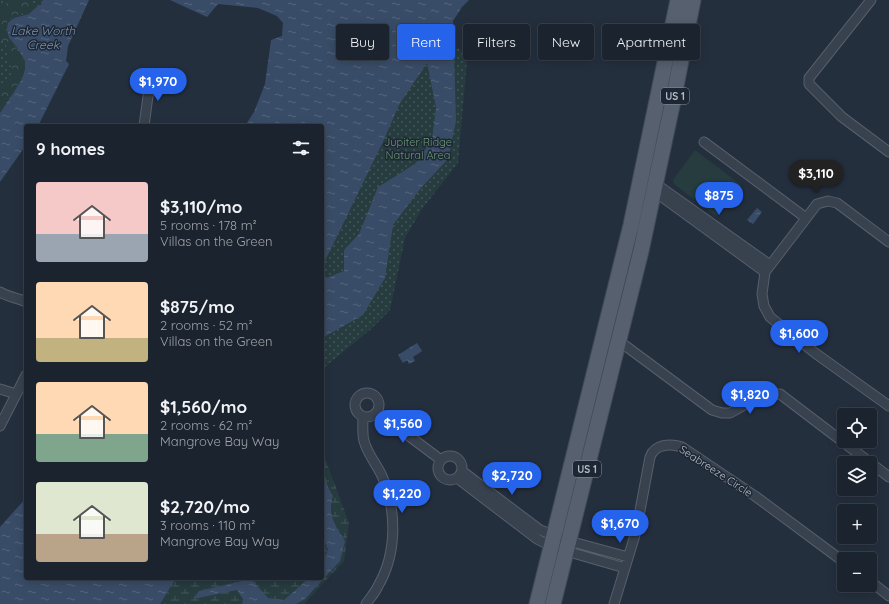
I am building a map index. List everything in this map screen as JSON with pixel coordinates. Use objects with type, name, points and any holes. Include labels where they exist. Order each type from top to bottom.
[{"type":"main road","name":"US 1","points":[[537,604],[631,225],[678,0]]},
{"type":"main road","name":"US 1","points":[[553,604],[641,251],[692,2]]},
{"type":"main road","points":[[641,251],[634,242],[655,138],[653,122]]},
{"type":"main road","points":[[589,461],[592,423],[609,349],[605,330]]},
{"type":"street","points":[[871,0],[809,78],[809,84],[842,117],[889,152]]},
{"type":"street","points":[[144,124],[153,74]]},
{"type":"street","points":[[704,142],[806,218]]},
{"type":"street","points":[[655,187],[768,269]]},
{"type":"street","points":[[889,242],[837,203],[828,201],[817,204],[768,269],[762,294],[764,306],[770,317],[815,353],[889,406]]},
{"type":"street","points":[[0,292],[8,297],[24,301]]},
{"type":"street","points":[[619,341],[712,410],[722,413],[730,413],[764,394],[780,394],[889,477]]},
{"type":"street","points":[[0,426],[24,379]]},
{"type":"street","points":[[0,389],[16,394]]},
{"type":"street","points":[[364,394],[371,394],[378,400],[379,407],[377,412],[372,416],[364,416],[357,410],[356,403],[358,397],[364,394]]},
{"type":"street","points":[[377,412],[441,460]]},
{"type":"street","points":[[364,416],[364,442],[387,487],[392,514],[392,545],[386,570],[379,586],[366,604]]},
{"type":"street","name":"Seabreeze Circle","points":[[614,604],[636,532],[651,455],[657,448],[667,444],[682,447],[755,496],[837,557]]},
{"type":"street","points":[[447,456],[454,456],[460,462],[459,474],[448,480],[441,476],[438,470],[439,463],[447,456]]},
{"type":"street","points":[[459,474],[537,539],[553,541],[604,562],[625,568]]},
{"type":"street","points":[[568,546],[606,551],[628,557]]},
{"type":"street","points":[[604,562],[606,551]]},
{"type":"street","points":[[877,587],[889,596]]},
{"type":"green space","points":[[0,0],[43,0],[41,5],[29,14],[14,18],[9,38],[22,55],[25,62],[25,68],[17,89],[0,113]]},
{"type":"green space","points":[[11,0],[27,1],[35,4],[29,10],[13,17],[6,23],[7,33],[20,55],[24,68],[21,79],[0,111],[0,90],[9,80],[13,69],[10,65],[6,45],[0,38],[0,8]]},
{"type":"green space","name":"Jupiter Ridge Natural Area","points":[[459,48],[463,54],[463,60],[467,60],[458,163],[422,209],[405,238],[390,310],[370,330],[324,369],[324,246],[366,154],[424,62],[429,60],[455,60],[455,50]]},
{"type":"green space","points":[[695,150],[741,185],[716,216],[674,184],[673,180]]},
{"type":"green space","points":[[324,455],[349,523],[344,561],[304,604],[159,604],[175,580],[324,580]]},
{"type":"water","name":"Lake Worth Creek","points":[[43,0],[89,0],[68,46],[66,61],[69,64],[39,124],[24,124],[24,148],[0,182],[0,113],[22,79],[25,69],[25,61],[9,38],[7,29],[8,23],[14,18],[29,14],[41,5]]},
{"type":"water","points":[[170,0],[469,0],[462,7],[453,21],[453,24],[397,24],[397,60],[454,60],[456,121],[448,159],[421,188],[393,225],[385,278],[363,315],[324,337],[324,279],[344,271],[344,250],[359,234],[378,187],[415,164],[432,140],[436,107],[427,63],[399,105],[381,146],[324,263],[324,124],[246,124],[254,112],[265,84],[271,40],[282,36],[283,23],[277,16],[258,8],[218,4],[207,17]]},
{"type":"water","points":[[757,208],[762,212],[753,224],[747,220]]},
{"type":"water","points":[[417,343],[422,351],[413,357],[415,361],[409,364],[407,360],[403,363],[398,355]]},
{"type":"water","points":[[324,473],[328,487],[333,496],[331,509],[333,520],[345,541],[340,561],[324,578],[324,557],[328,550],[324,541]]},
{"type":"water","points":[[24,500],[24,580],[175,580],[160,604],[0,604],[0,527]]},
{"type":"water","points":[[252,580],[268,598],[284,600],[307,580],[322,580],[305,599],[296,604],[242,604],[243,599],[237,590],[193,599],[199,591]]}]
